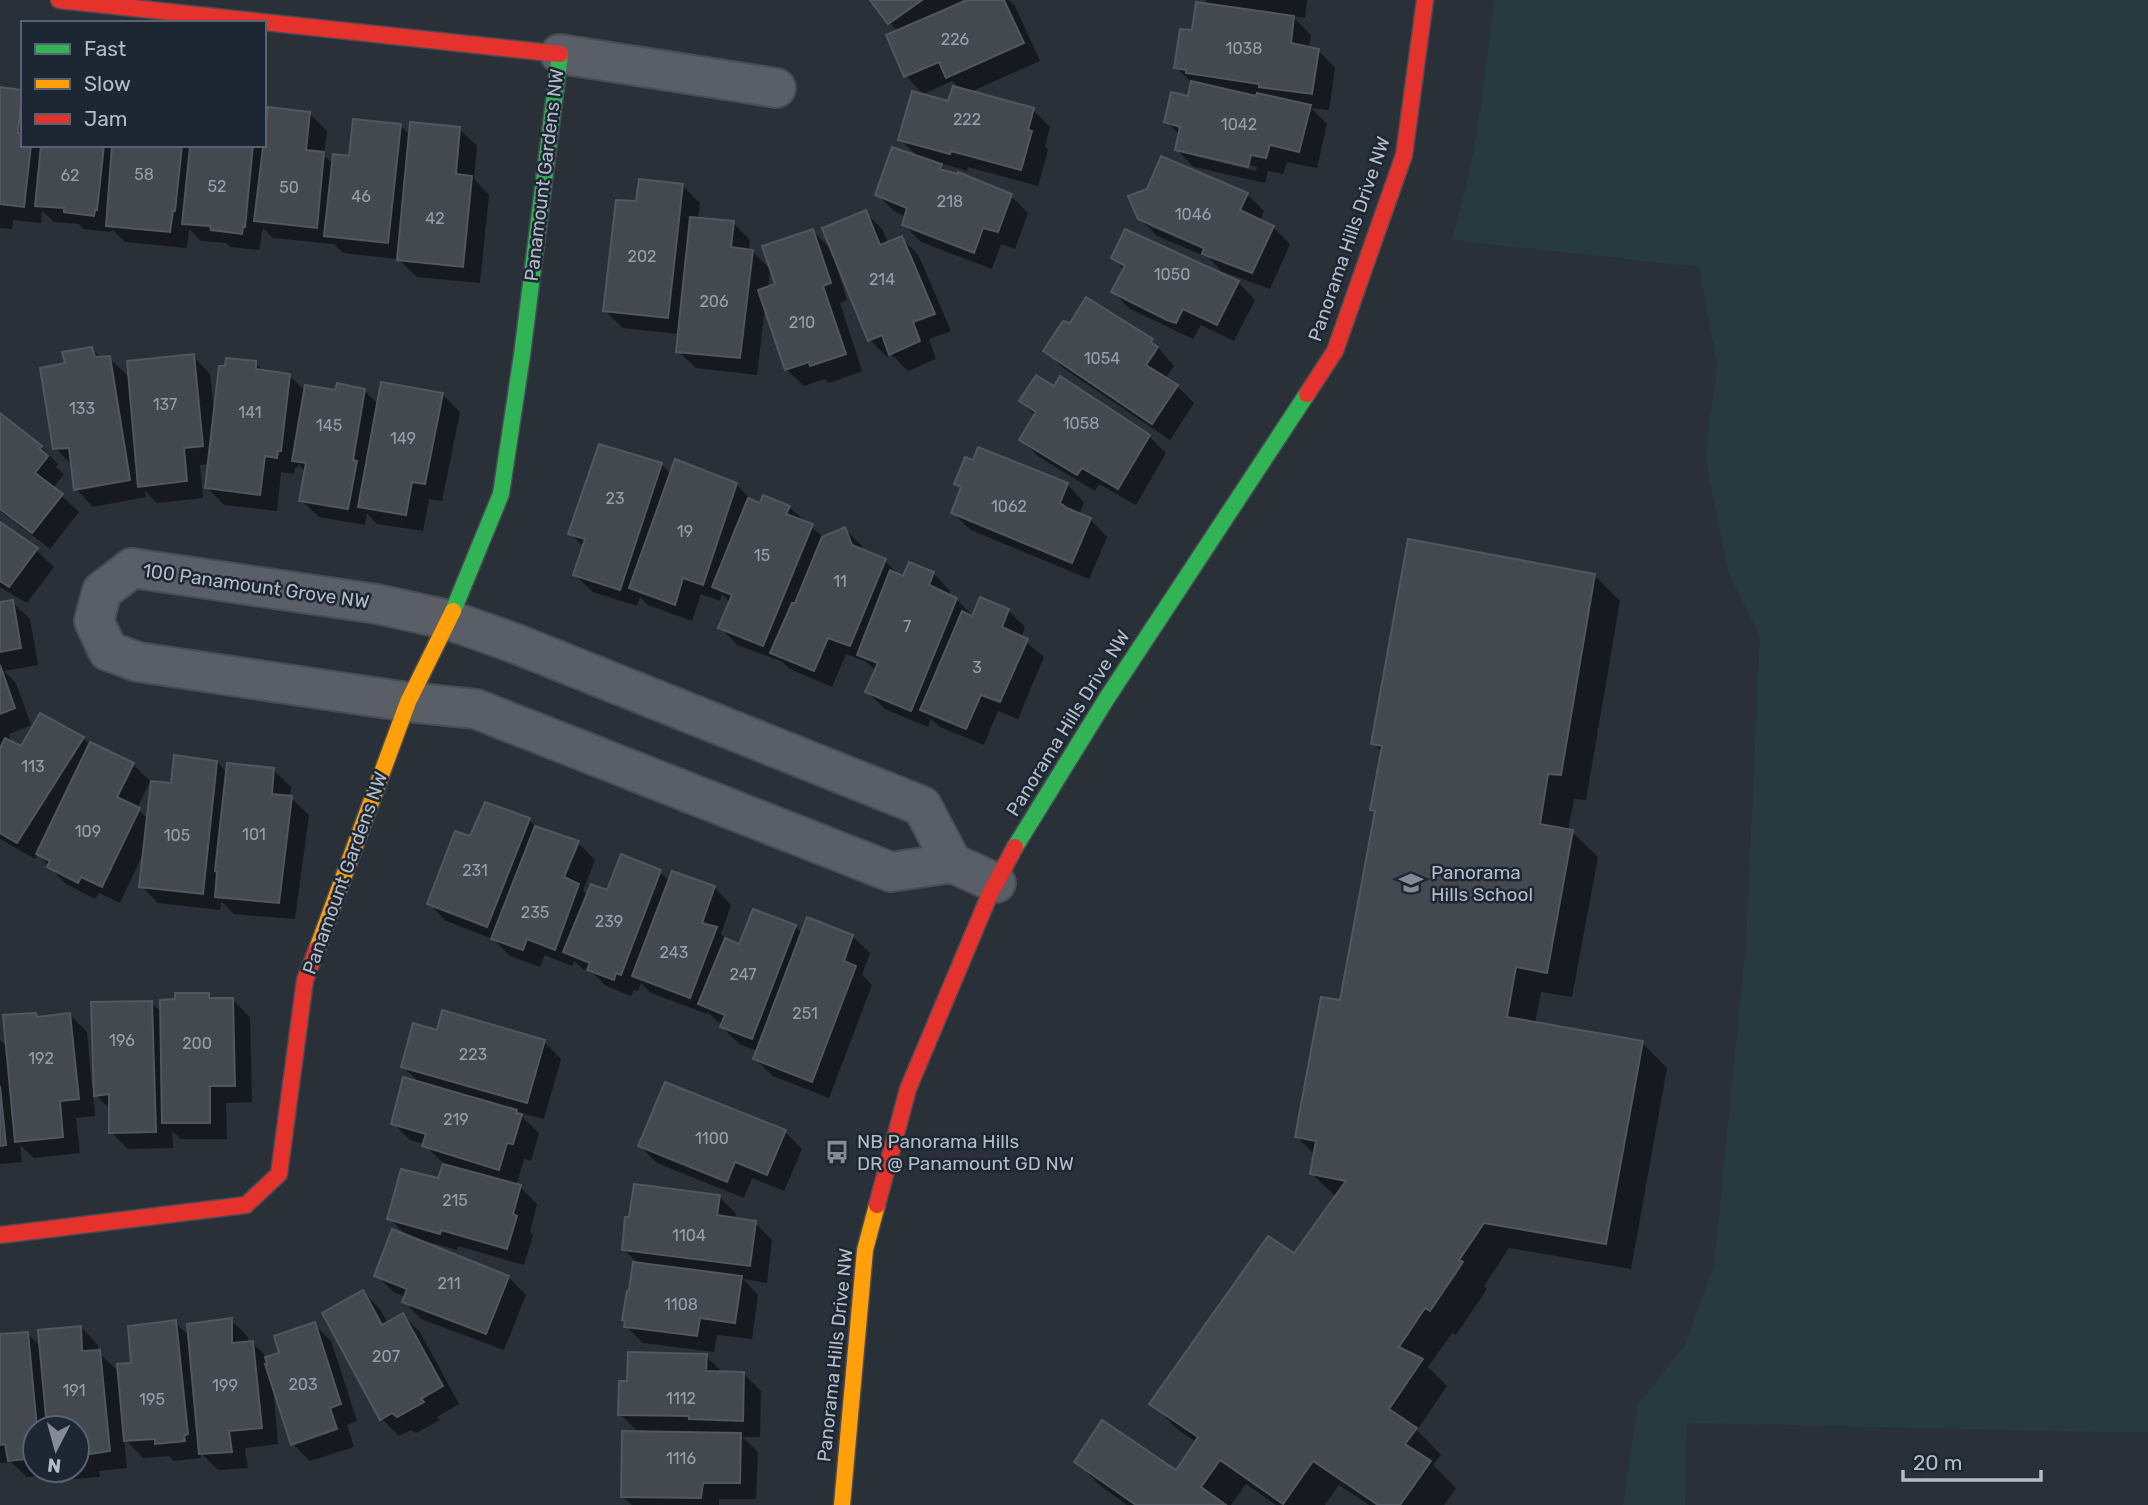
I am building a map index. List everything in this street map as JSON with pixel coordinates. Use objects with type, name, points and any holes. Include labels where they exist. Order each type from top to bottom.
[{"type":"street","name":"Panamount Gardens NW","points":[[59,0],[254,21]]},
{"type":"street","name":"Panorama Hills Drive NW","points":[[842,1505],[865,1250],[908,1089],[996,883],[1014,848],[1107,698],[1335,351],[1404,155],[1424,0]]},
{"type":"street","name":"Panamount Gardens NW","points":[[0,1235],[246,1205],[279,1174],[305,980],[408,702],[449,620],[501,494],[522,355],[560,54],[266,22]]},
{"type":"street","points":[[560,54],[776,88]]},
{"type":"street","name":"100 Panamount Grove NW","points":[[408,702],[128,659],[108,651],[94,621],[102,591],[132,568],[377,604],[449,620]]},
{"type":"street","points":[[449,620],[514,643],[922,806],[952,863]]},
{"type":"street","points":[[408,702],[476,709],[891,872],[952,863],[996,883]]},
{"type":"green space","points":[[1494,0],[2148,0],[2148,1433],[1687,1423],[1685,1505],[1623,1505],[1638,1404],[1684,1347],[1714,1266],[1746,944],[1760,636],[1729,575],[1705,458],[1717,365],[1699,267],[1451,240],[1473,151]]},
{"type":"building","points":[[870,0],[922,0],[888,24]]},
{"type":"building","points":[[967,0],[1004,0],[1024,43],[946,78],[939,62],[904,77],[886,35]]},
{"type":"building","points":[[1196,2],[1294,16],[1291,43],[1319,49],[1312,94],[1259,87],[1259,84],[1186,73],[1186,70],[1174,68],[1180,29],[1192,30]]},
{"type":"building","points":[[1191,81],[1311,105],[1299,152],[1270,145],[1266,158],[1251,155],[1248,167],[1175,150],[1180,127],[1164,122],[1171,92],[1188,96]]},
{"type":"building","points":[[953,86],[1034,108],[1028,130],[1032,131],[1021,170],[898,140],[912,91],[948,101]]},
{"type":"building","points":[[0,87],[21,90],[18,133],[21,134],[21,147],[31,147],[24,207],[0,204]]},
{"type":"building","points":[[268,107],[310,112],[306,150],[324,152],[317,228],[254,221],[263,147],[266,147]]},
{"type":"building","points":[[353,119],[401,124],[388,243],[324,236],[333,154],[349,156]]},
{"type":"building","points":[[410,122],[460,127],[456,174],[472,176],[463,267],[397,260]]},
{"type":"building","points":[[41,147],[104,147],[97,210],[94,216],[64,212],[64,208],[35,206]]},
{"type":"building","points":[[112,147],[182,147],[170,232],[106,226]]},
{"type":"building","points":[[190,147],[253,147],[245,227],[242,234],[211,230],[210,226],[182,224]]},
{"type":"building","points":[[892,147],[942,164],[940,169],[957,174],[958,172],[1012,194],[998,232],[983,228],[974,253],[902,225],[907,208],[875,195]]},
{"type":"building","points":[[1161,156],[1248,193],[1240,210],[1274,226],[1252,273],[1202,254],[1204,248],[1138,219],[1128,196],[1147,189]]},
{"type":"building","points":[[639,179],[683,184],[668,318],[603,311],[616,200],[636,201]]},
{"type":"building","points":[[866,210],[880,245],[902,236],[935,314],[913,322],[920,341],[889,355],[882,335],[868,341],[822,228]]},
{"type":"building","points":[[690,217],[734,221],[731,247],[753,250],[740,358],[676,352]]},
{"type":"building","points":[[813,229],[831,283],[823,286],[846,354],[810,366],[809,362],[785,370],[758,290],[775,284],[762,246]]},
{"type":"building","points":[[1125,229],[1239,281],[1217,325],[1183,309],[1176,323],[1111,292],[1125,266],[1111,258]]},
{"type":"building","points":[[1086,297],[1153,339],[1151,342],[1158,347],[1146,365],[1178,385],[1152,424],[1043,351],[1063,321],[1070,323]]},
{"type":"building","points":[[92,347],[95,357],[110,356],[130,480],[74,490],[69,448],[53,449],[40,368],[65,363],[62,352]]},
{"type":"building","points":[[194,354],[203,446],[184,448],[187,481],[138,487],[127,361]]},
{"type":"building","points":[[226,358],[256,361],[256,369],[290,374],[281,451],[278,451],[277,458],[265,456],[260,495],[205,488],[219,366],[225,366]]},
{"type":"building","points":[[1036,375],[1054,386],[1060,376],[1150,435],[1118,489],[1082,468],[1077,475],[1019,440],[1036,412],[1019,401]]},
{"type":"building","points":[[381,382],[443,393],[425,484],[412,482],[406,515],[358,507]]},
{"type":"building","points":[[337,383],[365,389],[353,460],[357,461],[348,509],[299,501],[306,463],[292,461],[305,385],[335,390]]},
{"type":"building","points":[[0,413],[42,446],[40,449],[48,456],[35,473],[63,494],[32,533],[0,509]]},
{"type":"building","points":[[599,444],[662,463],[620,590],[573,575],[585,539],[568,534]]},
{"type":"building","points":[[978,447],[1068,483],[1060,503],[1091,518],[1072,563],[951,513],[961,487],[954,484],[965,457],[973,460]]},
{"type":"building","points":[[675,459],[737,483],[703,585],[683,578],[675,605],[629,588]]},
{"type":"building","points":[[763,495],[790,506],[786,514],[813,524],[763,646],[718,628],[732,595],[712,587],[748,498],[760,503]]},
{"type":"building","points":[[0,522],[38,548],[9,587],[0,581]]},
{"type":"building","points":[[845,527],[852,545],[886,559],[850,646],[828,638],[814,671],[770,653],[792,603],[795,603],[822,537]]},
{"type":"building","points":[[1408,539],[1595,574],[1561,775],[1548,774],[1540,824],[1573,830],[1547,973],[1516,967],[1507,1017],[1643,1041],[1606,1244],[1484,1223],[1459,1260],[1463,1262],[1430,1311],[1425,1308],[1399,1347],[1423,1359],[1389,1409],[1417,1428],[1405,1444],[1431,1461],[1400,1505],[1378,1505],[1313,1461],[1283,1504],[1220,1460],[1201,1487],[1226,1505],[1136,1505],[1074,1462],[1102,1420],[1176,1470],[1198,1437],[1149,1404],[1268,1236],[1294,1253],[1346,1181],[1310,1174],[1316,1141],[1295,1137],[1321,997],[1340,1000],[1375,811],[1370,810],[1382,746],[1371,744]]},
{"type":"building","points":[[909,562],[934,572],[929,585],[957,598],[911,711],[865,692],[878,663],[857,655],[890,570],[903,576]]},
{"type":"building","points":[[980,597],[1009,609],[1002,627],[1028,639],[1000,702],[981,695],[966,729],[920,710],[962,611],[972,616]]},
{"type":"building","points":[[13,600],[21,648],[0,652],[0,602]]},
{"type":"building","points":[[0,665],[15,708],[0,714]]},
{"type":"building","points":[[40,713],[84,737],[17,843],[0,833],[0,748],[5,738],[21,746]]},
{"type":"building","points":[[90,742],[134,763],[117,797],[140,808],[102,887],[81,877],[78,883],[47,867],[50,861],[36,854]]},
{"type":"building","points":[[174,755],[217,761],[203,894],[139,887],[151,781],[171,783]]},
{"type":"building","points":[[227,763],[274,768],[272,794],[292,796],[279,903],[215,897],[215,871]]},
{"type":"building","points":[[485,802],[530,818],[487,927],[427,904],[455,831],[470,836]]},
{"type":"building","points":[[535,826],[579,841],[564,877],[579,884],[555,950],[527,939],[523,950],[491,939]]},
{"type":"building","points":[[621,854],[661,870],[621,975],[616,973],[614,980],[587,970],[590,963],[563,952],[591,884],[607,890]]},
{"type":"building","points":[[672,871],[715,886],[702,923],[717,927],[690,998],[632,976]]},
{"type":"building","points":[[753,909],[796,925],[752,1039],[720,1027],[725,1015],[698,1004],[725,938],[739,944]]},
{"type":"building","points":[[807,917],[853,935],[844,961],[856,966],[812,1082],[753,1059]]},
{"type":"building","points":[[175,993],[209,993],[209,998],[233,998],[235,1086],[210,1086],[210,1123],[162,1123],[160,1000],[175,999]]},
{"type":"building","points":[[152,1001],[156,1132],[109,1133],[109,1094],[94,1096],[91,1002]]},
{"type":"building","points":[[442,1010],[545,1040],[527,1103],[401,1067],[413,1023],[437,1030]]},
{"type":"building","points":[[36,1013],[37,1017],[70,1013],[79,1099],[60,1101],[63,1137],[15,1142],[3,1015]]},
{"type":"building","points":[[403,1077],[517,1110],[516,1113],[522,1114],[513,1144],[507,1143],[499,1170],[422,1146],[426,1134],[391,1124]]},
{"type":"building","points":[[665,1082],[786,1130],[767,1175],[735,1162],[727,1182],[638,1146]]},
{"type":"building","points":[[0,1086],[6,1145],[0,1146]]},
{"type":"building","points":[[443,1164],[521,1185],[513,1214],[517,1216],[507,1249],[441,1230],[440,1234],[387,1219],[401,1169],[438,1178]]},
{"type":"building","points":[[634,1184],[720,1195],[717,1215],[756,1221],[750,1266],[622,1250],[625,1217],[629,1217]]},
{"type":"building","points":[[392,1229],[509,1276],[486,1334],[402,1302],[407,1289],[374,1276]]},
{"type":"building","points":[[633,1262],[742,1276],[735,1323],[700,1318],[697,1336],[624,1327],[625,1321],[622,1320]]},
{"type":"building","points":[[363,1290],[382,1325],[403,1313],[443,1386],[421,1399],[424,1402],[397,1417],[392,1413],[380,1420],[322,1313]]},
{"type":"building","points":[[232,1318],[232,1343],[253,1341],[262,1428],[229,1431],[232,1452],[199,1454],[187,1324]]},
{"type":"building","points":[[176,1320],[188,1434],[184,1436],[185,1441],[155,1444],[155,1439],[124,1441],[117,1364],[131,1363],[128,1326]]},
{"type":"building","points":[[315,1322],[341,1404],[330,1408],[337,1429],[291,1445],[265,1357],[279,1353],[274,1336]]},
{"type":"building","points":[[81,1326],[82,1351],[100,1350],[110,1451],[91,1454],[91,1414],[46,1414],[38,1330]]},
{"type":"building","points":[[28,1332],[36,1414],[21,1414],[21,1460],[8,1461],[5,1444],[0,1445],[0,1334]]},
{"type":"building","points":[[628,1352],[707,1354],[706,1371],[744,1372],[743,1421],[689,1419],[689,1416],[618,1415],[619,1381],[627,1381]]},
{"type":"building","points":[[622,1431],[741,1433],[740,1483],[703,1483],[701,1498],[621,1497]]},
{"type":"traffic: fast","points":[[453,611],[501,494],[522,355],[560,54]]},
{"type":"traffic: fast","points":[[1015,847],[1107,698],[1307,394]]},
{"type":"traffic: slow","points":[[317,949],[408,702],[453,611]]},
{"type":"traffic: slow","points":[[842,1505],[865,1250],[877,1205]]},
{"type":"traffic: jam","points":[[59,0],[254,21]]},
{"type":"traffic: jam","points":[[1307,394],[1335,351],[1404,155],[1425,0]]},
{"type":"traffic: jam","points":[[266,22],[560,54]]},
{"type":"traffic: jam","points":[[877,1205],[908,1089],[990,894],[1015,847]]},
{"type":"traffic: jam","points":[[0,1235],[246,1205],[279,1174],[305,980],[317,949]]},
{"type":"place","name":"Panorama Hills School","points":[[1411,883]]},
{"type":"place","name":"NB Panorama Hills DR @ Panamount GD NW","points":[[837,1152]]}]
